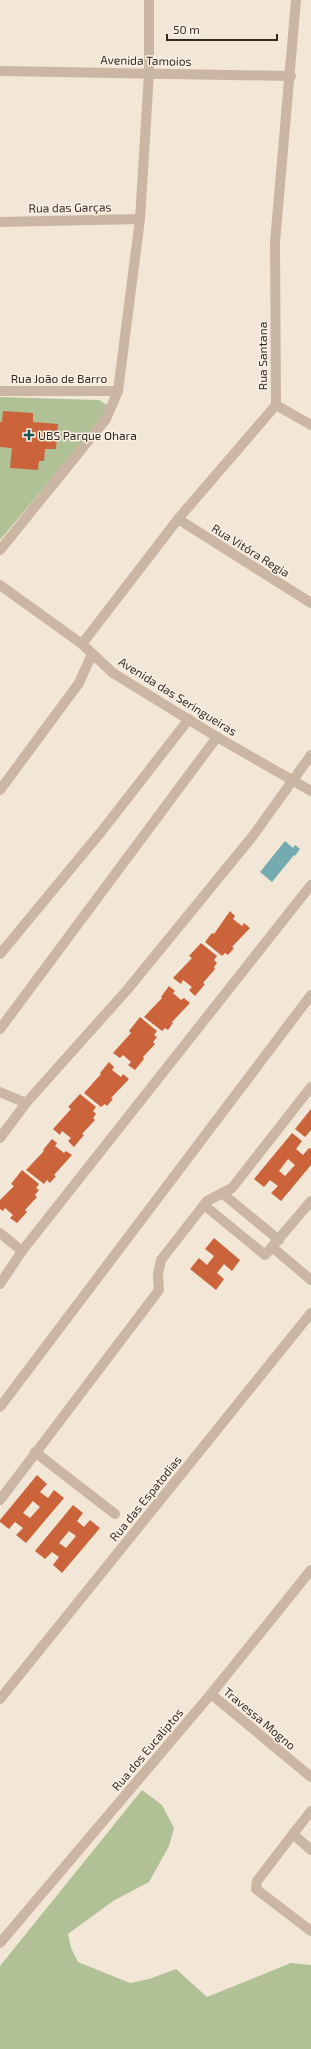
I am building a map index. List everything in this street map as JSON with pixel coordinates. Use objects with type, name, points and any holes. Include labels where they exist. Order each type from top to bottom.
[{"type":"street","points":[[0,550],[106,419],[118,391],[140,219],[149,73],[148,0]]},
{"type":"street","name":"Rua Santana","points":[[82,644],[178,519],[276,405],[275,242],[291,76],[296,0]]},
{"type":"street","name":"Avenida Tamoios","points":[[0,71],[291,76]]},
{"type":"street","name":"Rua das Garças","points":[[0,222],[140,219]]},
{"type":"street","name":"Rua João de Barro","points":[[0,391],[118,391]]},
{"type":"street","points":[[276,405],[311,425]]},
{"type":"street","name":"Rua Vitóra Regia","points":[[178,519],[311,603]]},
{"type":"street","name":"Avenida das Seringueiras","points":[[0,585],[82,644],[113,673],[217,737],[311,791]]},
{"type":"street","points":[[0,790],[79,683],[92,654]]},
{"type":"street","points":[[0,954],[101,832],[188,719]]},
{"type":"street","points":[[0,1029],[217,737]]},
{"type":"street","points":[[0,1138],[26,1103],[127,990],[252,837],[311,755]]},
{"type":"street","points":[[1,1279],[311,885]]},
{"type":"street","points":[[0,1407],[311,995]]},
{"type":"street","points":[[0,1500],[159,1290],[158,1274],[161,1260],[210,1198],[223,1194],[232,1188],[311,1087]]},
{"type":"street","points":[[0,1092],[26,1103]]},
{"type":"street","points":[[223,1194],[272,1248]]},
{"type":"street","points":[[272,1248],[311,1201]]},
{"type":"street","points":[[204,1205],[272,1248],[311,1280]]},
{"type":"street","points":[[0,1233],[22,1252]]},
{"type":"street","name":"Rua das Espatodias","points":[[0,1699],[311,1313]]},
{"type":"street","points":[[35,1452],[115,1514]]},
{"type":"street","name":"Rua dos Eucaliptos","points":[[0,1943],[211,1694],[311,1570]]},
{"type":"street","name":"Travessa Mogno","points":[[211,1694],[311,1777]]},
{"type":"street","points":[[311,1811],[257,1881],[256,1889],[311,1930]]},
{"type":"street","points":[[293,1834],[311,1850]]},
{"type":"green space","points":[[0,397],[99,400],[107,405],[101,420],[0,540]]},
{"type":"green space","points":[[142,1790],[162,1805],[174,1828],[169,1846],[149,1882],[113,1901],[68,1934],[71,1948],[78,1962],[130,1983],[149,1979],[176,1969],[207,1997],[291,1963],[311,1965],[311,2049],[0,2049],[0,1966]]},
{"type":"water","points":[[285,841],[293,848],[295,845],[300,849],[272,882],[260,872]]},
{"type":"building","name":"UBS Parque Ohara","points":[[3,411],[33,413],[33,422],[58,424],[56,449],[45,449],[44,461],[39,461],[38,470],[10,468],[12,448],[0,447],[0,422],[2,422]]},
{"type":"building","points":[[230,911],[235,916],[233,919],[242,926],[244,923],[250,928],[232,947],[234,948],[228,955],[225,953],[222,956],[205,942],[212,933],[214,934]]},
{"type":"building","points":[[201,943],[217,956],[214,960],[217,963],[214,967],[215,969],[203,983],[205,984],[195,996],[189,990],[192,987],[183,980],[181,984],[173,978],[192,958],[189,956]]},
{"type":"building","points":[[169,986],[175,991],[173,993],[181,1000],[184,998],[190,1003],[172,1022],[173,1023],[168,1030],[165,1028],[162,1031],[144,1017],[162,998],[161,997]]},
{"type":"building","points":[[140,1017],[157,1031],[154,1035],[157,1037],[153,1042],[155,1044],[143,1057],[144,1059],[135,1070],[128,1065],[131,1062],[123,1055],[120,1058],[113,1053],[131,1033],[129,1031]]},
{"type":"building","points":[[109,1062],[114,1067],[112,1070],[121,1077],[123,1074],[129,1079],[111,1098],[113,1099],[107,1106],[105,1104],[101,1107],[84,1093],[101,1074],[100,1073]]},
{"type":"building","points":[[80,1094],[96,1107],[93,1111],[96,1114],[93,1118],[95,1120],[82,1134],[84,1135],[74,1147],[68,1141],[71,1138],[62,1131],[60,1135],[53,1129],[71,1109],[68,1107]]},
{"type":"building","points":[[311,1109],[311,1130],[305,1137],[295,1129]]},
{"type":"building","points":[[292,1133],[302,1141],[296,1149],[303,1155],[309,1148],[311,1149],[311,1165],[281,1201],[271,1193],[278,1186],[270,1180],[264,1187],[254,1179]],"holes":[[[288,1159],[295,1165],[285,1176],[279,1171]]]},
{"type":"building","points":[[52,1139],[57,1143],[55,1146],[64,1153],[66,1151],[72,1155],[54,1175],[56,1176],[50,1183],[47,1180],[44,1184],[26,1170],[44,1151],[43,1150]]},
{"type":"building","points":[[22,1170],[39,1184],[36,1188],[39,1190],[35,1195],[37,1197],[25,1210],[27,1212],[17,1223],[10,1218],[13,1215],[5,1208],[3,1211],[0,1209],[0,1200],[14,1186],[11,1184]]},
{"type":"building","points":[[214,1238],[240,1260],[232,1271],[224,1264],[217,1273],[224,1279],[216,1290],[190,1269],[199,1258],[207,1265],[214,1256],[205,1249]]},
{"type":"building","points":[[37,1475],[47,1484],[40,1492],[48,1498],[54,1490],[64,1498],[26,1543],[16,1535],[23,1528],[15,1522],[9,1529],[0,1522],[0,1520]],"holes":[[[33,1501],[40,1507],[30,1518],[23,1513]]]},
{"type":"building","points":[[73,1505],[83,1513],[77,1521],[84,1527],[90,1520],[100,1528],[62,1573],[53,1565],[59,1557],[52,1552],[45,1559],[35,1551]],"holes":[[[69,1531],[76,1536],[66,1548],[59,1543]]]},
{"type":"place","name":"UBS Parque Ohara","points":[[29,435]]}]
